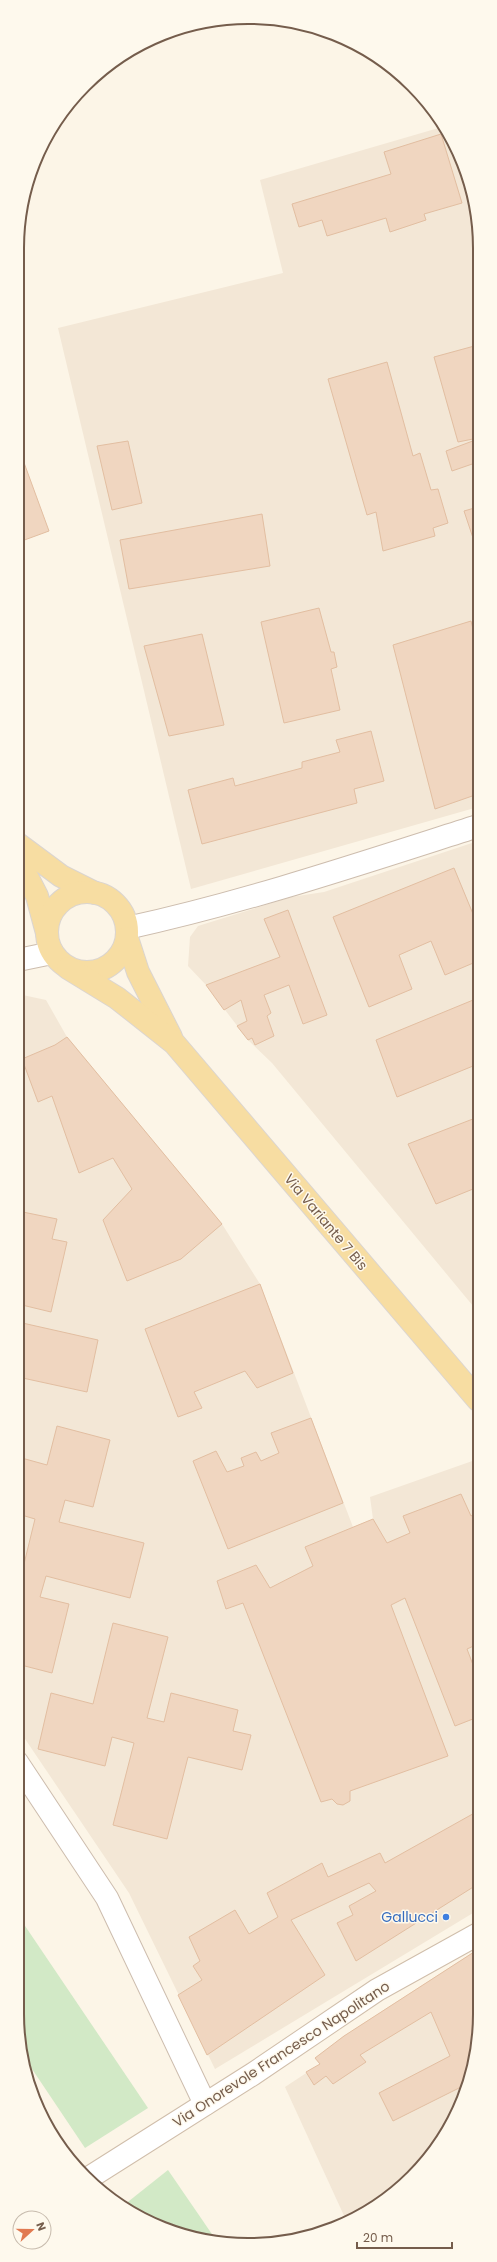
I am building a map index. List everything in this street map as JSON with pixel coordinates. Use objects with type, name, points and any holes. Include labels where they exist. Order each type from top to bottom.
[{"type":"main road","points":[[24,848],[61,876],[95,893],[107,897],[117,905],[124,916],[127,933],[118,958],[100,970],[84,972],[68,968],[49,943],[36,896],[24,871]]},
{"type":"main road","points":[[49,943],[48,921],[53,910],[61,901],[71,895],[83,892],[95,893]]},
{"type":"main road","name":"Via Variante 7 Bis","points":[[127,933],[138,972],[174,1043]]},
{"type":"main road","name":"Via Variante 7 Bis","points":[[68,968],[117,998],[174,1043],[473,1394]]},
{"type":"street","points":[[127,933],[230,901],[365,862],[473,828]]},
{"type":"street","points":[[24,957],[49,943]]},
{"type":"street","points":[[24,1772],[108,1898],[205,2104]]},
{"type":"street","name":"Via Onorevole Francesco Napolitano","points":[[93,2175],[205,2104],[377,1990],[473,1937]]},
{"type":"shaded area","points":[[438,128],[450,149],[461,176],[469,205],[473,234],[473,808],[191,889],[58,328],[283,273],[260,180]]},
{"type":"shaded area","points":[[473,843],[473,1306],[272,1063],[248,1040],[206,985],[188,966],[190,937],[198,926],[291,897],[324,892]]},
{"type":"shaded area","points":[[24,995],[46,1000],[67,1037],[222,1224],[260,1284],[353,1527],[373,1519],[370,1497],[473,1461],[473,1913],[215,2069],[129,1893],[24,1737]]},
{"type":"shaded area","points":[[473,1952],[473,2028],[469,2057],[461,2086],[450,2113],[427,2150],[397,2182],[361,2208],[344,2217],[285,2087],[320,2064],[315,2058],[344,2036]]},
{"type":"green space","points":[[24,1924],[148,2108],[85,2148],[31,2067],[24,2028]]},
{"type":"green space","points":[[168,2170],[213,2235],[190,2230],[163,2221],[149,2215],[127,2202]]},
{"type":"building","points":[[441,134],[462,203],[424,214],[426,220],[390,232],[386,218],[327,236],[322,220],[299,227],[292,204],[391,174],[384,152]]},
{"type":"building","points":[[473,346],[473,439],[458,442],[434,357]]},
{"type":"building","points":[[387,362],[413,456],[420,453],[431,490],[438,489],[448,523],[433,528],[435,536],[383,551],[376,512],[367,515],[328,379]]},
{"type":"building","points":[[128,441],[142,503],[112,510],[97,446]]},
{"type":"building","points":[[473,441],[473,464],[452,471],[446,451]]},
{"type":"building","points":[[24,463],[49,531],[24,540]]},
{"type":"building","points":[[473,508],[473,538],[464,511]]},
{"type":"building","points":[[262,514],[270,566],[129,589],[120,540]]},
{"type":"building","points":[[319,608],[331,652],[334,652],[337,667],[331,669],[340,710],[284,723],[261,622]]},
{"type":"building","points":[[471,621],[473,629],[473,796],[435,809],[393,645]]},
{"type":"building","points":[[202,634],[224,725],[169,736],[144,646]]},
{"type":"building","points":[[371,731],[384,781],[354,789],[357,803],[202,844],[188,790],[233,778],[235,786],[302,768],[302,762],[340,752],[336,740]]},
{"type":"building","points":[[454,868],[473,914],[473,963],[445,975],[431,941],[399,955],[412,989],[369,1007],[333,917]]},
{"type":"building","points":[[288,910],[327,1015],[303,1024],[289,985],[264,995],[271,1013],[267,1016],[274,1036],[255,1045],[252,1038],[248,1040],[237,1026],[247,1021],[241,1000],[224,1010],[206,985],[280,957],[264,919]]},
{"type":"building","points":[[473,1000],[473,1066],[397,1097],[376,1040]]},
{"type":"building","points":[[67,1037],[222,1224],[181,1259],[127,1281],[103,1220],[132,1189],[113,1158],[79,1173],[52,1096],[38,1102],[24,1064],[24,1058],[55,1045]]},
{"type":"building","points":[[473,1119],[473,1189],[436,1204],[408,1144]]},
{"type":"building","points":[[24,1212],[57,1219],[52,1239],[67,1242],[51,1312],[24,1305]]},
{"type":"building","points":[[260,1284],[293,1373],[257,1388],[245,1371],[194,1392],[202,1408],[178,1417],[145,1329]]},
{"type":"building","points":[[24,1323],[98,1340],[87,1392],[24,1378]]},
{"type":"building","points":[[311,1418],[343,1503],[228,1549],[193,1461],[216,1451],[227,1472],[244,1466],[241,1458],[256,1452],[261,1461],[279,1453],[271,1433]]},
{"type":"building","points":[[57,1426],[110,1440],[93,1507],[65,1500],[59,1522],[144,1543],[130,1598],[46,1576],[40,1597],[69,1604],[52,1673],[24,1666],[24,1564],[35,1519],[24,1516],[24,1459],[47,1465]]},
{"type":"building","points":[[461,1494],[471,1516],[473,1515],[473,1646],[467,1649],[473,1665],[473,1719],[455,1726],[405,1598],[391,1605],[448,1756],[350,1791],[350,1801],[343,1805],[337,1804],[332,1799],[321,1802],[243,1603],[226,1609],[217,1581],[256,1565],[270,1588],[313,1566],[305,1547],[373,1519],[387,1543],[410,1533],[403,1516]]},
{"type":"building","points":[[113,1623],[168,1637],[147,1718],[164,1722],[171,1693],[238,1710],[233,1731],[251,1735],[242,1770],[188,1757],[167,1839],[113,1825],[134,1743],[112,1737],[105,1766],[38,1749],[51,1693],[93,1704]]},
{"type":"building","points":[[473,1814],[473,1887],[356,1961],[337,1923],[353,1915],[349,1906],[376,1891],[369,1883],[291,1920],[325,1975],[207,2055],[178,1995],[202,1980],[193,1966],[200,1961],[189,1937],[235,1910],[249,1934],[278,1917],[267,1893],[322,1863],[328,1877],[380,1853],[385,1863]]},
{"type":"building","points":[[473,1953],[473,2028],[469,2057],[461,2087],[393,2121],[379,2093],[450,2056],[431,2012],[360,2055],[366,2062],[333,2084],[326,2076],[314,2085],[306,2072],[320,2064],[315,2058],[344,2036]]},
{"type":"place","name":"Gallucci","points":[[446,1917]]}]
